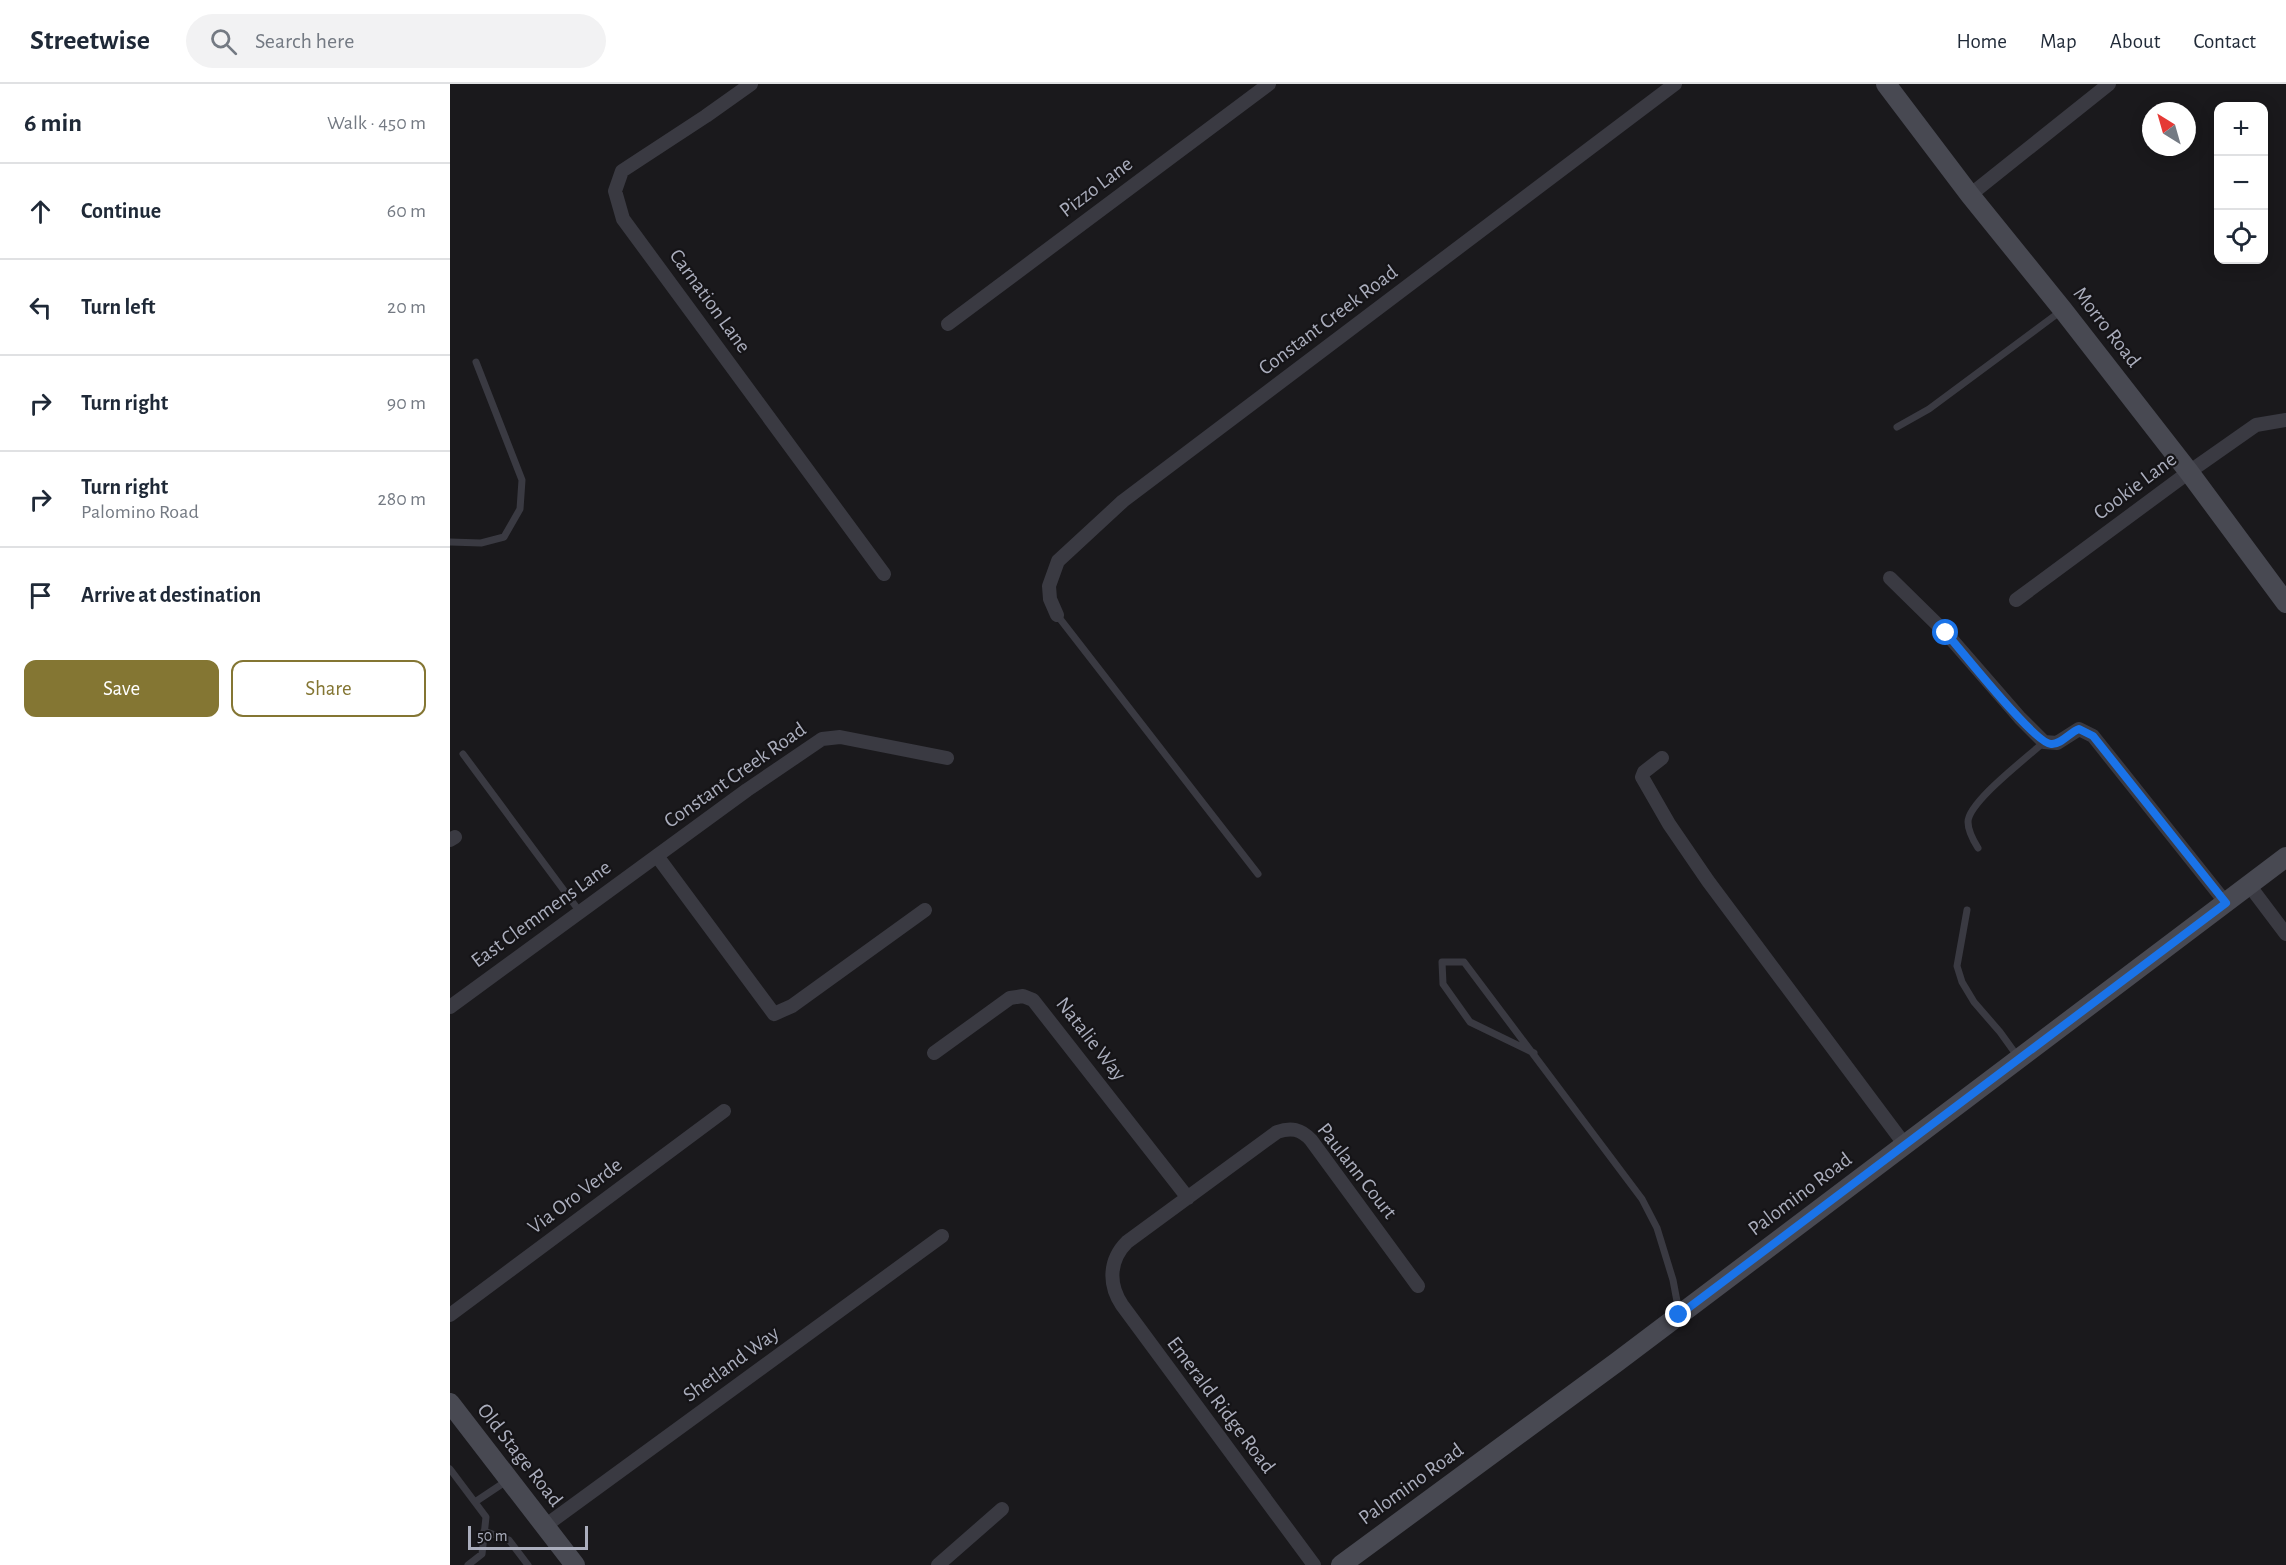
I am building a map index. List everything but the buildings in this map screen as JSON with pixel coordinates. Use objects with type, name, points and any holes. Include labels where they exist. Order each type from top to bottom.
[{"type":"street","name":"Carnation Lane","points":[[751,84],[622,171],[615,191],[623,219],[884,574]]},
{"type":"street","name":"Pizzo Lane","points":[[948,324],[1269,84]]},
{"type":"street","name":"Constant Creek Road","points":[[1057,615],[1050,599],[1049,586],[1058,561],[1123,501],[1675,84]]},
{"type":"street","name":"Morro Road","points":[[1886,84],[1970,195],[2189,472],[2286,603]]},
{"type":"street","points":[[1970,195],[2109,84]]},
{"type":"street","name":"Cookie Lane","points":[[2016,600],[2256,425],[2286,420]]},
{"type":"street","points":[[1890,578],[1946,633],[2020,718],[2044,742],[2057,744],[2079,729],[2093,736],[2226,903]]},
{"type":"street","name":"Constant Creek Road","points":[[657,856],[822,739],[840,737],[947,758]]},
{"type":"street","points":[[1662,758],[1644,772],[1642,777],[1669,824],[1708,881],[1905,1144]]},
{"type":"street","points":[[657,856],[774,1014],[792,1006],[925,910]]},
{"type":"street","name":"East Clemmens Lane","points":[[450,1007],[657,856]]},
{"type":"street","name":"Palomino Road","points":[[1341,1565],[1679,1315],[2286,857]]},
{"type":"street","points":[[2249,885],[2286,933]]},
{"type":"street","name":"Natalie Way","points":[[934,1053],[1010,998],[1023,996],[1033,1000],[1188,1198]]},
{"type":"street","name":"Via Oro Verde","points":[[450,1315],[724,1111]]},
{"type":"street","name":"Paulann Court","points":[[1188,1198],[1277,1132],[1298,1130],[1311,1140],[1418,1286]]},
{"type":"street","name":"Emerald Ridge Road","points":[[1188,1198],[1127,1242],[1113,1263],[1113,1287],[1122,1305],[1314,1565]]},
{"type":"street","name":"Shetland Way","points":[[545,1526],[942,1236]]},
{"type":"street","name":"Old Stage Road","points":[[450,1403],[575,1565]]},
{"type":"street","points":[[938,1565],[1002,1509]]},
{"type":"lane","points":[[1897,427],[1929,409],[2063,310]]},
{"type":"lane","points":[[450,542],[481,543],[504,537],[520,509],[522,480],[476,362]]},
{"type":"lane","points":[[1057,615],[1258,874]]},
{"type":"lane","points":[[1978,848],[1971,837],[1968,822],[1970,811],[1980,799],[2044,742]]},
{"type":"lane","points":[[463,754],[580,912]]},
{"type":"lane","points":[[1966,910],[1957,966],[1962,982],[1974,1002],[2000,1032],[2019,1059]]},
{"type":"lane","points":[[1534,1053],[1470,1022],[1443,984],[1442,962],[1464,962],[1534,1053],[1642,1199],[1657,1227],[1673,1280],[1679,1315]]},
{"type":"lane","points":[[450,1469],[486,1516],[482,1554],[468,1565]]},
{"type":"lane","points":[[476,1502],[508,1480]]},
{"type":"lane","points":[[484,1531],[509,1540],[528,1565]]},
{"type":"route","points":[[1679,1315],[2226,903],[2088,731],[2079,729],[2057,744],[2044,742],[2020,718],[1946,633]]}]
